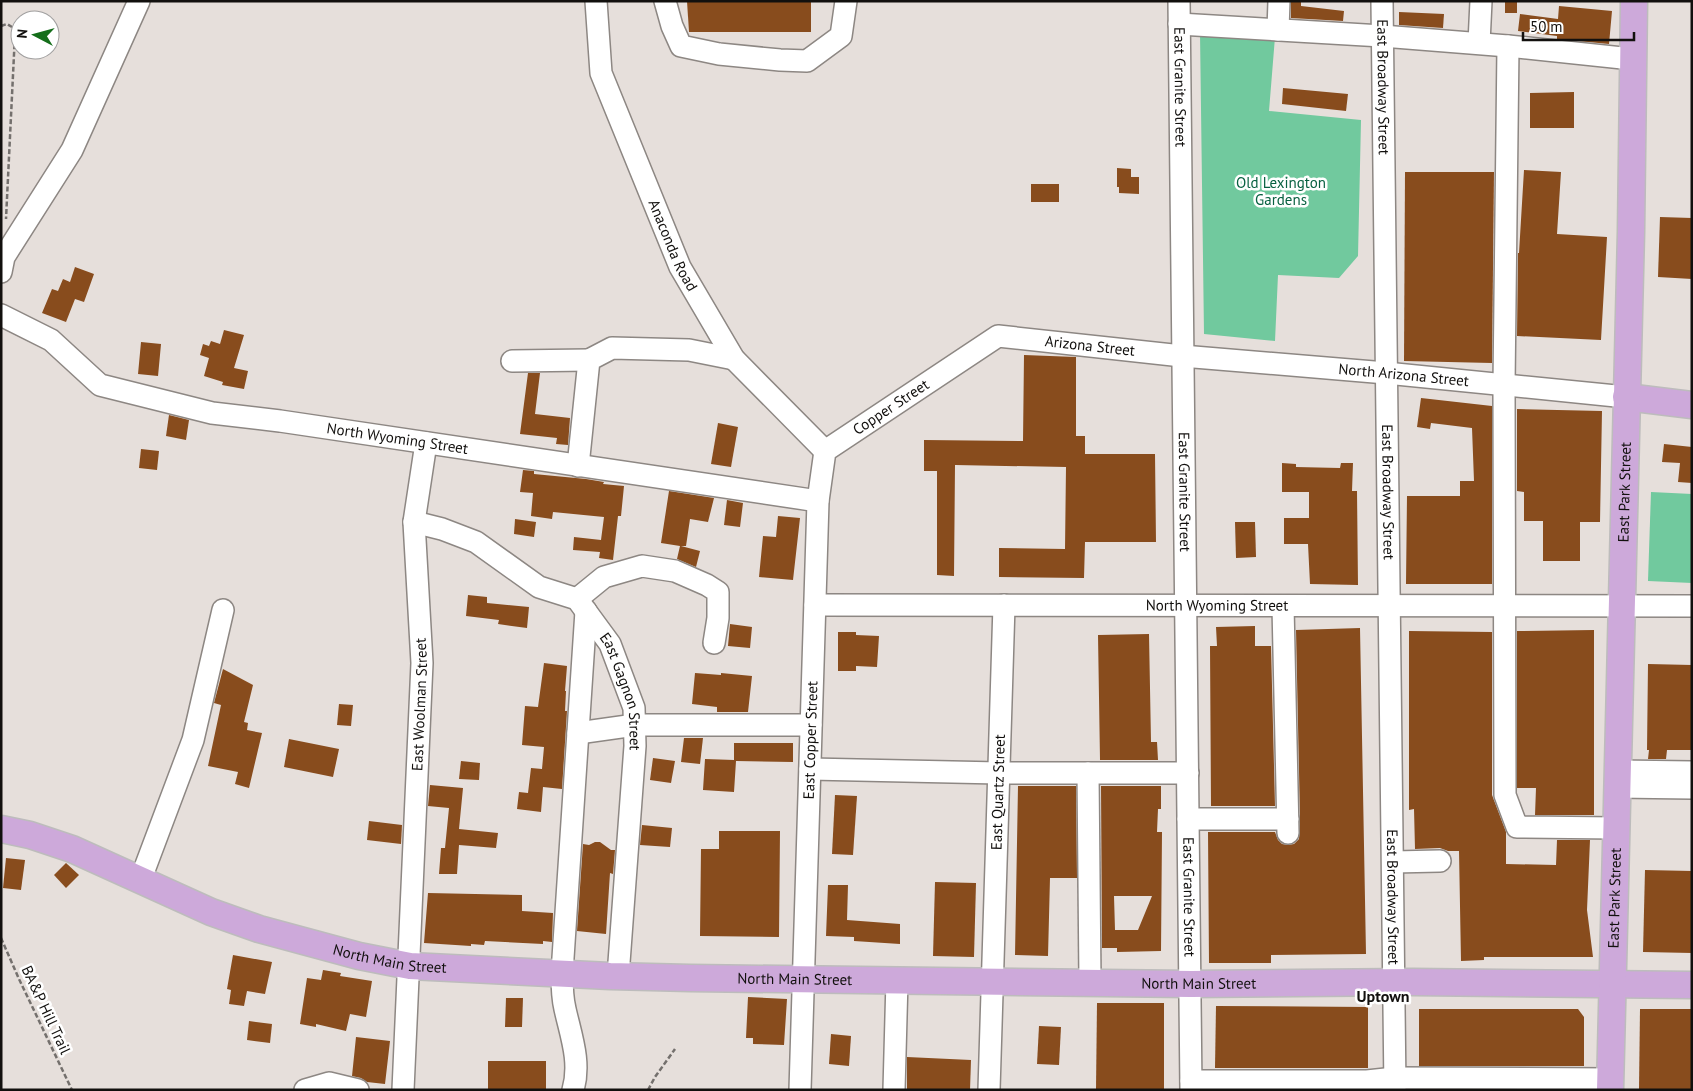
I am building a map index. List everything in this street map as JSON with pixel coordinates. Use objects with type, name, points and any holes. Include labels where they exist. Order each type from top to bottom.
[{"type":"main road","name":"East Park Street","points":[[1610,1084],[1631,232],[1634,1]]},
{"type":"main road","points":[[1626,397],[1692,405]]},
{"type":"main road","name":"North Main Street","points":[[1,829],[48,840],[211,912],[259,929],[318,946],[410,966],[618,976],[804,979],[1191,984],[1394,982],[1692,985]]},
{"type":"street","points":[[1,272],[4,257],[72,150],[138,1]]},
{"type":"street","name":"Anaconda Road","points":[[596,1],[601,73],[680,267],[734,359],[825,451]]},
{"type":"street","points":[[665,1],[672,26],[681,46],[719,54],[807,61],[841,36],[846,1]]},
{"type":"street","name":"East Granite Street","points":[[1179,1],[1191,1086]]},
{"type":"street","points":[[1278,30],[1279,1]]},
{"type":"street","name":"East Broadway Street","points":[[1382,1],[1387,286],[1386,373],[1395,1084]]},
{"type":"street","points":[[1479,44],[1481,1]]},
{"type":"street","points":[[1179,24],[1382,36],[1508,46],[1632,59]]},
{"type":"street","points":[[1508,46],[1504,385],[1504,795],[1518,827],[1616,828]]},
{"type":"street","name":"North Wyoming Street","points":[[1,315],[51,340],[100,386],[212,413],[280,421],[818,501]]},
{"type":"street","name":"Arizona Street","points":[[998,336],[1182,356]]},
{"type":"street","name":"Copper Street","points":[[825,451],[998,336]]},
{"type":"street","points":[[512,361],[589,360],[612,348],[689,350],[734,359]]},
{"type":"street","name":"North Arizona Street","points":[[1182,356],[1386,373],[1626,397]]},
{"type":"street","points":[[578,466],[589,360]]},
{"type":"street","name":"East Woolman Street","points":[[403,1090],[422,663],[414,522],[426,443]]},
{"type":"street","points":[[818,501],[825,451]]},
{"type":"street","name":"East Copper Street","points":[[800,1090],[818,501]]},
{"type":"street","points":[[414,522],[476,542],[539,587],[582,605]]},
{"type":"street","points":[[573,1090],[576,1080],[576,1063],[571,1028],[565,1008],[562,973],[578,733],[582,605],[604,577],[642,566],[675,570],[718,592],[718,618],[714,643]]},
{"type":"street","name":"East Gagnon Street","points":[[582,605],[610,644],[634,708],[635,746],[618,976]]},
{"type":"street","name":"North Wyoming Street","points":[[815,605],[1185,607],[1692,606]]},
{"type":"street","name":"East Quartz Street","points":[[989,1090],[1004,605]]},
{"type":"street","points":[[1188,819],[1288,826],[1283,606]]},
{"type":"street","points":[[140,881],[193,740],[223,610]]},
{"type":"street","points":[[578,733],[635,725],[812,725]]},
{"type":"street","points":[[1617,775],[1692,764]]},
{"type":"street","points":[[810,769],[1088,774],[1188,773]]},
{"type":"street","points":[[1617,775],[1692,772]]},
{"type":"street","points":[[1088,774],[1090,982]]},
{"type":"street","points":[[1617,775],[1692,780]]},
{"type":"street","points":[[1617,775],[1692,788]]},
{"type":"street","points":[[1393,862],[1440,861]]},
{"type":"street","points":[[894,1090],[898,980]]},
{"type":"street","points":[[1191,1086],[1367,1081],[1395,1084],[1610,1084]]},
{"type":"street","points":[[305,1090],[329,1083],[358,1090]]},
{"type":"path","points":[[1,26],[7,24],[12,27],[15,34],[5,228]]},
{"type":"path","name":"BA&P Hill Trail","points":[[1,938],[72,1090]]},
{"type":"path","points":[[648,1090],[675,1049]]},
{"type":"green space","name":"Old Lexington Gardens","points":[[1200,33],[1275,37],[1269,111],[1361,120],[1358,256],[1339,278],[1278,275],[1275,341],[1204,334]]},
{"type":"green space","points":[[1651,492],[1692,494],[1692,583],[1648,581]]},
{"type":"building","points":[[687,1],[811,1],[811,32],[689,32]]},
{"type":"building","points":[[1291,1],[1301,1],[1301,6],[1344,11],[1343,21],[1291,18]]},
{"type":"building","points":[[1505,1],[1517,1],[1517,13],[1505,13]]},
{"type":"building","points":[[1559,6],[1612,11],[1609,44],[1557,39],[1557,36],[1518,31],[1520,14],[1558,19]]},
{"type":"building","points":[[1399,12],[1444,14],[1443,28],[1399,25]]},
{"type":"building","points":[[1283,88],[1348,94],[1346,111],[1282,104]]},
{"type":"building","points":[[1574,92],[1574,128],[1530,128],[1530,93]]},
{"type":"building","points":[[1117,168],[1131,169],[1131,177],[1139,177],[1139,194],[1119,193],[1119,187],[1117,187]]},
{"type":"building","points":[[1524,170],[1561,172],[1557,234],[1607,237],[1601,340],[1517,336],[1518,253]]},
{"type":"building","points":[[1405,172],[1494,172],[1492,363],[1404,361]]},
{"type":"building","points":[[1031,184],[1059,184],[1059,202],[1031,202]]},
{"type":"building","points":[[1660,217],[1692,218],[1692,279],[1658,277]]},
{"type":"building","points":[[75,267],[94,274],[84,302],[75,299],[66,322],[42,313],[52,289],[58,291],[63,279],[70,282]]},
{"type":"building","points":[[224,330],[244,335],[234,368],[248,371],[244,389],[222,385],[223,382],[204,376],[209,358],[200,355],[203,344],[209,346],[211,341],[220,344]]},
{"type":"building","points":[[141,342],[161,344],[158,376],[138,374]]},
{"type":"building","points":[[1024,355],[1076,357],[1076,436],[1085,436],[1085,454],[1155,454],[1156,542],[1085,542],[1084,578],[999,577],[999,548],[1065,549],[1066,467],[955,465],[954,576],[937,575],[937,471],[924,471],[924,440],[1023,441]]},
{"type":"building","points":[[528,373],[540,373],[535,414],[570,418],[568,445],[556,444],[557,438],[520,434]]},
{"type":"building","points":[[1421,398],[1492,406],[1492,584],[1406,584],[1407,496],[1460,496],[1460,481],[1474,481],[1472,428],[1431,423],[1430,429],[1417,427]]},
{"type":"building","points":[[1517,409],[1602,411],[1600,522],[1580,522],[1580,561],[1543,561],[1543,521],[1524,521],[1524,492],[1517,491]]},
{"type":"building","points":[[169,415],[189,420],[186,440],[166,436]]},
{"type":"building","points":[[718,423],[738,427],[731,467],[711,464]]},
{"type":"building","points":[[1664,444],[1692,447],[1692,483],[1678,482],[1680,463],[1662,462]]},
{"type":"building","points":[[141,449],[159,451],[157,470],[139,468]]},
{"type":"building","points":[[1282,463],[1296,464],[1296,467],[1340,468],[1341,463],[1353,463],[1352,491],[1357,491],[1358,585],[1310,584],[1308,544],[1284,544],[1284,518],[1309,518],[1309,492],[1282,492]]},
{"type":"building","points":[[523,470],[534,471],[534,474],[586,479],[604,482],[603,484],[624,486],[621,516],[618,516],[613,560],[599,558],[600,552],[573,550],[574,537],[601,540],[604,517],[553,512],[552,519],[531,516],[533,493],[520,492]]},
{"type":"building","points":[[669,491],[714,498],[708,522],[690,519],[686,546],[681,546],[700,551],[696,567],[677,559],[680,546],[661,543]]},
{"type":"building","points":[[727,500],[743,503],[740,527],[724,525]]},
{"type":"building","points":[[778,516],[800,518],[793,580],[759,577],[763,536],[776,537]]},
{"type":"building","points":[[515,519],[536,522],[534,537],[514,534]]},
{"type":"building","points":[[1235,522],[1255,522],[1256,557],[1236,558]]},
{"type":"building","points":[[468,595],[487,597],[487,603],[529,607],[527,628],[498,624],[499,620],[466,616]]},
{"type":"building","points":[[730,624],[752,627],[750,648],[728,646]]},
{"type":"building","points":[[1255,626],[1255,646],[1271,646],[1275,806],[1211,806],[1210,646],[1217,646],[1216,627]]},
{"type":"building","points":[[1360,628],[1366,954],[1271,955],[1271,963],[1209,963],[1208,832],[1275,832],[1282,844],[1288,845],[1294,844],[1299,839],[1296,630]]},
{"type":"building","points":[[1594,630],[1594,815],[1535,815],[1536,788],[1517,788],[1517,631]]},
{"type":"building","points":[[1409,631],[1492,632],[1492,795],[1506,832],[1506,864],[1556,865],[1557,840],[1590,840],[1587,910],[1593,957],[1484,957],[1484,960],[1461,961],[1459,851],[1448,851],[1440,848],[1415,849],[1414,809],[1409,810]]},
{"type":"building","points":[[838,632],[856,632],[856,635],[879,636],[877,667],[856,666],[856,671],[838,671]]},
{"type":"building","points":[[1149,634],[1151,742],[1157,742],[1158,760],[1100,760],[1098,635]]},
{"type":"building","points":[[544,663],[567,666],[565,711],[567,711],[562,789],[543,787],[541,812],[517,809],[519,792],[528,793],[531,768],[542,769],[544,747],[522,745],[525,706],[538,707]]},
{"type":"building","points":[[1648,664],[1692,665],[1692,750],[1667,750],[1666,759],[1648,759]]},
{"type":"building","points":[[223,669],[253,685],[244,722],[248,723],[247,730],[262,733],[249,788],[235,784],[238,772],[208,766],[221,705],[214,703]]},
{"type":"building","points":[[695,673],[752,676],[748,712],[717,712],[717,707],[692,704]]},
{"type":"building","points":[[339,704],[353,705],[351,726],[337,725]]},
{"type":"building","points":[[684,738],[703,738],[700,764],[681,762]]},
{"type":"building","points":[[289,739],[339,749],[333,777],[284,767]]},
{"type":"building","points":[[734,743],[793,743],[793,762],[736,761],[734,792],[703,790],[705,759],[734,760]]},
{"type":"building","points":[[653,758],[675,761],[671,783],[650,780]]},
{"type":"building","points":[[461,761],[480,763],[479,780],[459,779]]},
{"type":"building","points":[[430,785],[463,788],[459,829],[498,833],[496,848],[459,845],[457,874],[439,874],[441,848],[445,848],[449,808],[428,806]]},
{"type":"building","points":[[1018,786],[1076,786],[1077,878],[1050,878],[1048,956],[1015,955]]},
{"type":"building","points":[[1101,786],[1161,786],[1161,809],[1158,809],[1157,832],[1162,832],[1161,951],[1117,952],[1117,948],[1102,948]],"holes":[[[1114,896],[1152,896],[1138,930],[1115,930]]]},
{"type":"building","points":[[835,795],[857,796],[853,855],[832,854]]},
{"type":"building","points":[[369,821],[402,825],[401,844],[367,840]]},
{"type":"building","points":[[642,825],[672,828],[670,847],[640,845]]},
{"type":"building","points":[[719,831],[780,831],[779,937],[700,936],[701,849],[719,849]]},
{"type":"building","points":[[600,842],[611,850],[615,850],[613,874],[610,873],[606,934],[577,931],[583,844],[589,845]]},
{"type":"building","points":[[6,858],[25,860],[21,890],[3,888]]},
{"type":"building","points":[[66,863],[79,875],[66,888],[54,875]]},
{"type":"building","points":[[1645,870],[1692,871],[1692,953],[1643,952]]},
{"type":"building","points":[[935,882],[976,883],[974,957],[933,956]]},
{"type":"building","points":[[828,885],[848,885],[847,920],[900,924],[900,944],[854,941],[854,937],[826,936]]},
{"type":"building","points":[[428,893],[522,895],[522,911],[553,913],[552,942],[543,941],[543,944],[485,941],[484,945],[471,944],[471,946],[424,943]]},
{"type":"building","points":[[233,955],[272,962],[265,994],[247,991],[244,1006],[229,1004],[231,990],[227,989]]},
{"type":"building","points":[[323,970],[341,973],[340,976],[372,981],[366,1017],[350,1014],[346,1031],[316,1024],[316,1027],[300,1024],[307,978],[321,980]]},
{"type":"building","points":[[748,997],[787,999],[784,1045],[753,1044],[753,1038],[746,1038]]},
{"type":"building","points":[[506,998],[523,998],[522,1027],[505,1027]]},
{"type":"building","points":[[1097,1003],[1164,1003],[1164,1090],[1096,1090]]},
{"type":"building","points":[[1216,1006],[1368,1007],[1368,1068],[1215,1068]]},
{"type":"building","points":[[1419,1009],[1578,1009],[1584,1017],[1584,1066],[1419,1066]]},
{"type":"building","points":[[1640,1009],[1692,1009],[1692,1090],[1639,1090]]},
{"type":"building","points":[[249,1021],[272,1024],[270,1043],[247,1040]]},
{"type":"building","points":[[1039,1026],[1061,1027],[1059,1065],[1037,1064]]},
{"type":"building","points":[[831,1034],[851,1036],[849,1066],[829,1064]]},
{"type":"building","points":[[356,1037],[390,1041],[385,1084],[367,1082],[352,1076]]},
{"type":"building","points":[[907,1057],[971,1060],[970,1090],[907,1090]]},
{"type":"building","points":[[488,1061],[546,1061],[546,1090],[488,1090]]},
{"type":"district","name":"Uptown","points":[[1383,996]]}]
